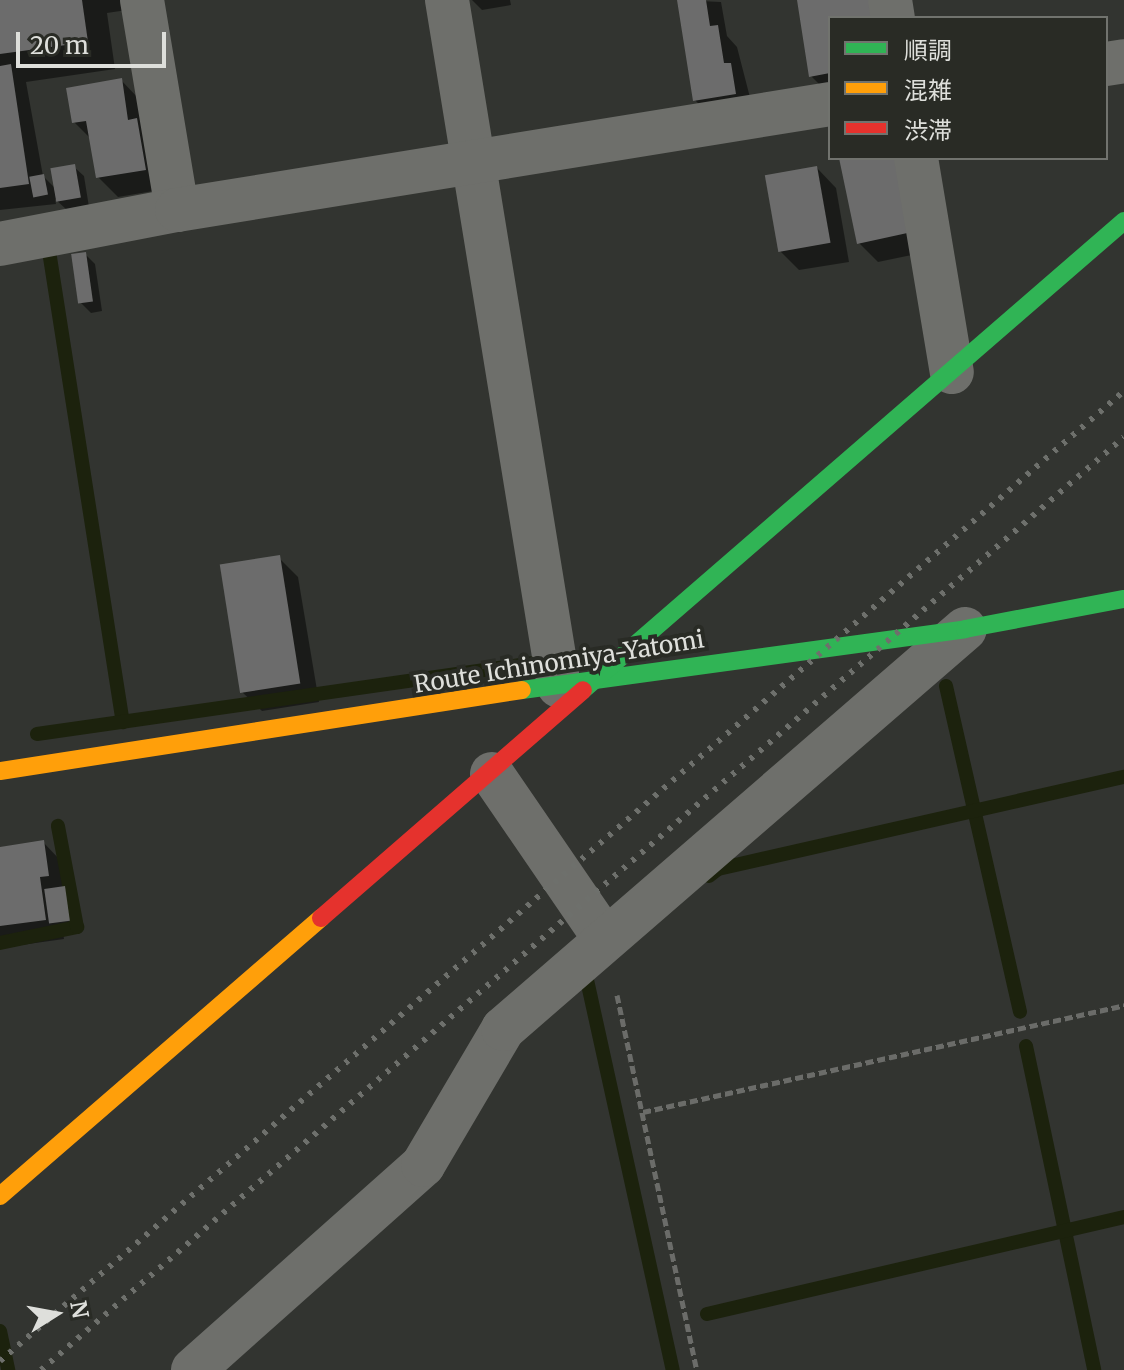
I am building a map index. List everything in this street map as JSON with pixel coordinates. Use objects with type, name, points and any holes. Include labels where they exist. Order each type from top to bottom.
[{"type":"street","points":[[142,0],[177,210]]},
{"type":"street","points":[[447,0],[474,161],[579,682]]},
{"type":"street","points":[[0,244],[177,210],[828,104]]},
{"type":"street","points":[[916,160],[952,372]]},
{"type":"street","points":[[0,1196],[203,1016],[492,774],[579,682],[952,372],[1124,221]]},
{"type":"street","name":"Route Ichinomiya-Yatomi","points":[[0,771],[579,682],[965,629],[1124,599]]},
{"type":"street","points":[[193,1370],[423,1165],[503,1029],[965,629]]},
{"type":"street","points":[[492,774],[605,939]]},
{"type":"path","points":[[605,939],[697,1370]]},
{"type":"path","points":[[643,1112],[1124,1005]]},
{"type":"building","points":[[0,0],[82,0],[88,42],[0,54]]},
{"type":"building","points":[[677,0],[706,0],[710,26],[718,25],[724,63],[731,63],[736,94],[693,101]]},
{"type":"building","points":[[797,0],[874,0],[877,16],[828,16],[828,73],[809,77]]},
{"type":"building","points":[[11,64],[29,184],[0,188],[0,66]]},
{"type":"building","points":[[122,78],[128,120],[137,118],[146,170],[96,178],[86,121],[72,123],[66,88]]},
{"type":"building","points":[[839,160],[904,160],[912,232],[857,244]]},
{"type":"building","points":[[75,164],[81,197],[56,202],[50,168]]},
{"type":"building","points":[[817,166],[831,243],[778,252],[765,175]]},
{"type":"building","points":[[44,174],[48,195],[33,197],[29,177]]},
{"type":"building","points":[[86,252],[93,302],[78,304],[71,254]]},
{"type":"building","points":[[280,555],[300,683],[240,693],[220,565]]},
{"type":"building","points":[[44,840],[49,876],[40,877],[46,920],[0,926],[0,847]]},
{"type":"building","points":[[65,886],[70,921],[49,924],[44,889]]},
{"type":"waterway","points":[[49,251],[123,722]]},
{"type":"waterway","points":[[37,734],[541,662]]},
{"type":"waterway","points":[[946,686],[1020,1012]]},
{"type":"waterway","points":[[709,876],[718,869],[1124,777]]},
{"type":"waterway","points":[[0,943],[77,927],[58,826]]},
{"type":"waterway","points":[[587,980],[673,1370]]},
{"type":"waterway","points":[[1026,1046],[1094,1370]]},
{"type":"waterway","points":[[707,1314],[1124,1217]]},
{"type":"waterway","points":[[0,1331],[8,1370]]},
{"type":"railway","points":[[0,1361],[1124,391]]},
{"type":"railway","points":[[41,1370],[1124,437]]},
{"type":"traffic: fast","points":[[583,690],[1124,221]]},
{"type":"traffic: fast","points":[[522,690],[965,629],[1124,599]]},
{"type":"traffic: slow","points":[[0,771],[522,690]]},
{"type":"traffic: slow","points":[[0,1196],[321,918]]},
{"type":"traffic: jam","points":[[321,918],[583,690]]}]
